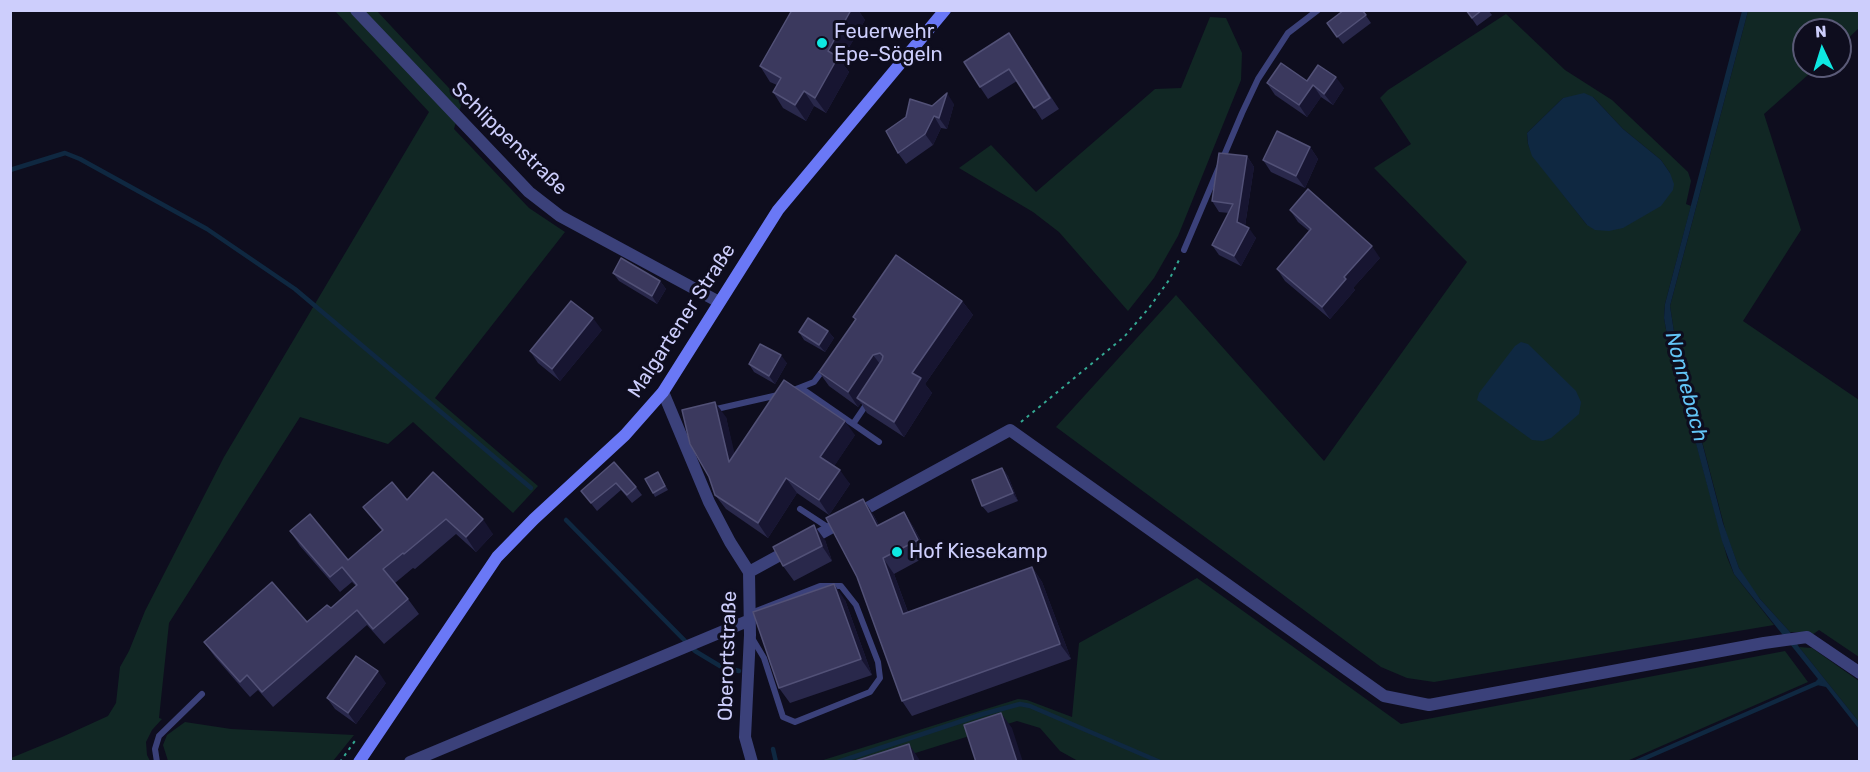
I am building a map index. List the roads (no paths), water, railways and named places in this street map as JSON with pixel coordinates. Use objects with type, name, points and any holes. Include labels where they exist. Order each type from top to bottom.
[{"type":"street","name":"Schlippenstraße","points":[[356,10],[529,192],[560,216],[719,302]]},
{"type":"street","name":"Malgartener Straße","points":[[359,762],[497,557],[534,519],[625,435],[663,392],[778,210],[945,10]]},
{"type":"street","name":"Oberortstraße","points":[[663,392],[676,410],[709,502],[749,572],[750,635],[745,737],[752,762]]},
{"type":"street","points":[[749,572],[1011,430],[1384,696],[1429,705],[1764,643],[1808,638],[1860,673]]},
{"type":"street","points":[[410,762],[683,649],[750,617]]},
{"type":"lane","points":[[1184,250],[1258,79],[1288,33],[1318,10]]},
{"type":"lane","points":[[707,411],[758,401],[801,388],[814,382],[820,374]]},
{"type":"lane","points":[[801,388],[879,442]]},
{"type":"lane","points":[[853,424],[870,398]]},
{"type":"lane","points":[[800,509],[830,528]]},
{"type":"lane","points":[[750,617],[820,586],[841,586],[856,605],[878,662],[880,678],[870,692],[795,722],[783,717],[764,658],[750,635]]},
{"type":"lane","points":[[157,762],[155,749],[159,736],[201,694]]},
{"type":"water","name":"Nonnebach","points":[[1742,11],[1748,11],[1670,306],[1675,338],[1723,523],[1739,568],[1760,599],[1790,632],[1799,647],[1859,722],[1859,729],[1826,687],[1817,685],[1818,679],[1734,574],[1722,541],[1664,318],[1665,304]]},
{"type":"water","points":[[1584,93],[1593,97],[1623,129],[1661,160],[1674,184],[1673,190],[1661,206],[1623,228],[1609,231],[1595,230],[1587,225],[1532,156],[1528,144],[1527,133],[1563,98]]},
{"type":"water","points":[[1521,342],[1528,344],[1576,391],[1581,402],[1579,414],[1551,438],[1543,441],[1532,440],[1477,400],[1479,393],[1515,346]]},
{"type":"waterway","points":[[10,170],[65,153],[207,229],[295,289],[531,488]]},
{"type":"waterway","points":[[566,520],[695,651],[720,666],[739,671]]},
{"type":"waterway","points":[[1636,762],[1820,682]]},
{"type":"waterway","points":[[838,762],[1020,704],[1030,706],[1160,762]]},
{"type":"waterway","points":[[773,749],[776,762]]},
{"type":"place","name":"Feuerwehr Epe-Sögeln","points":[[822,43]]},
{"type":"place","name":"Hof Kiesekamp","points":[[897,552]]}]
